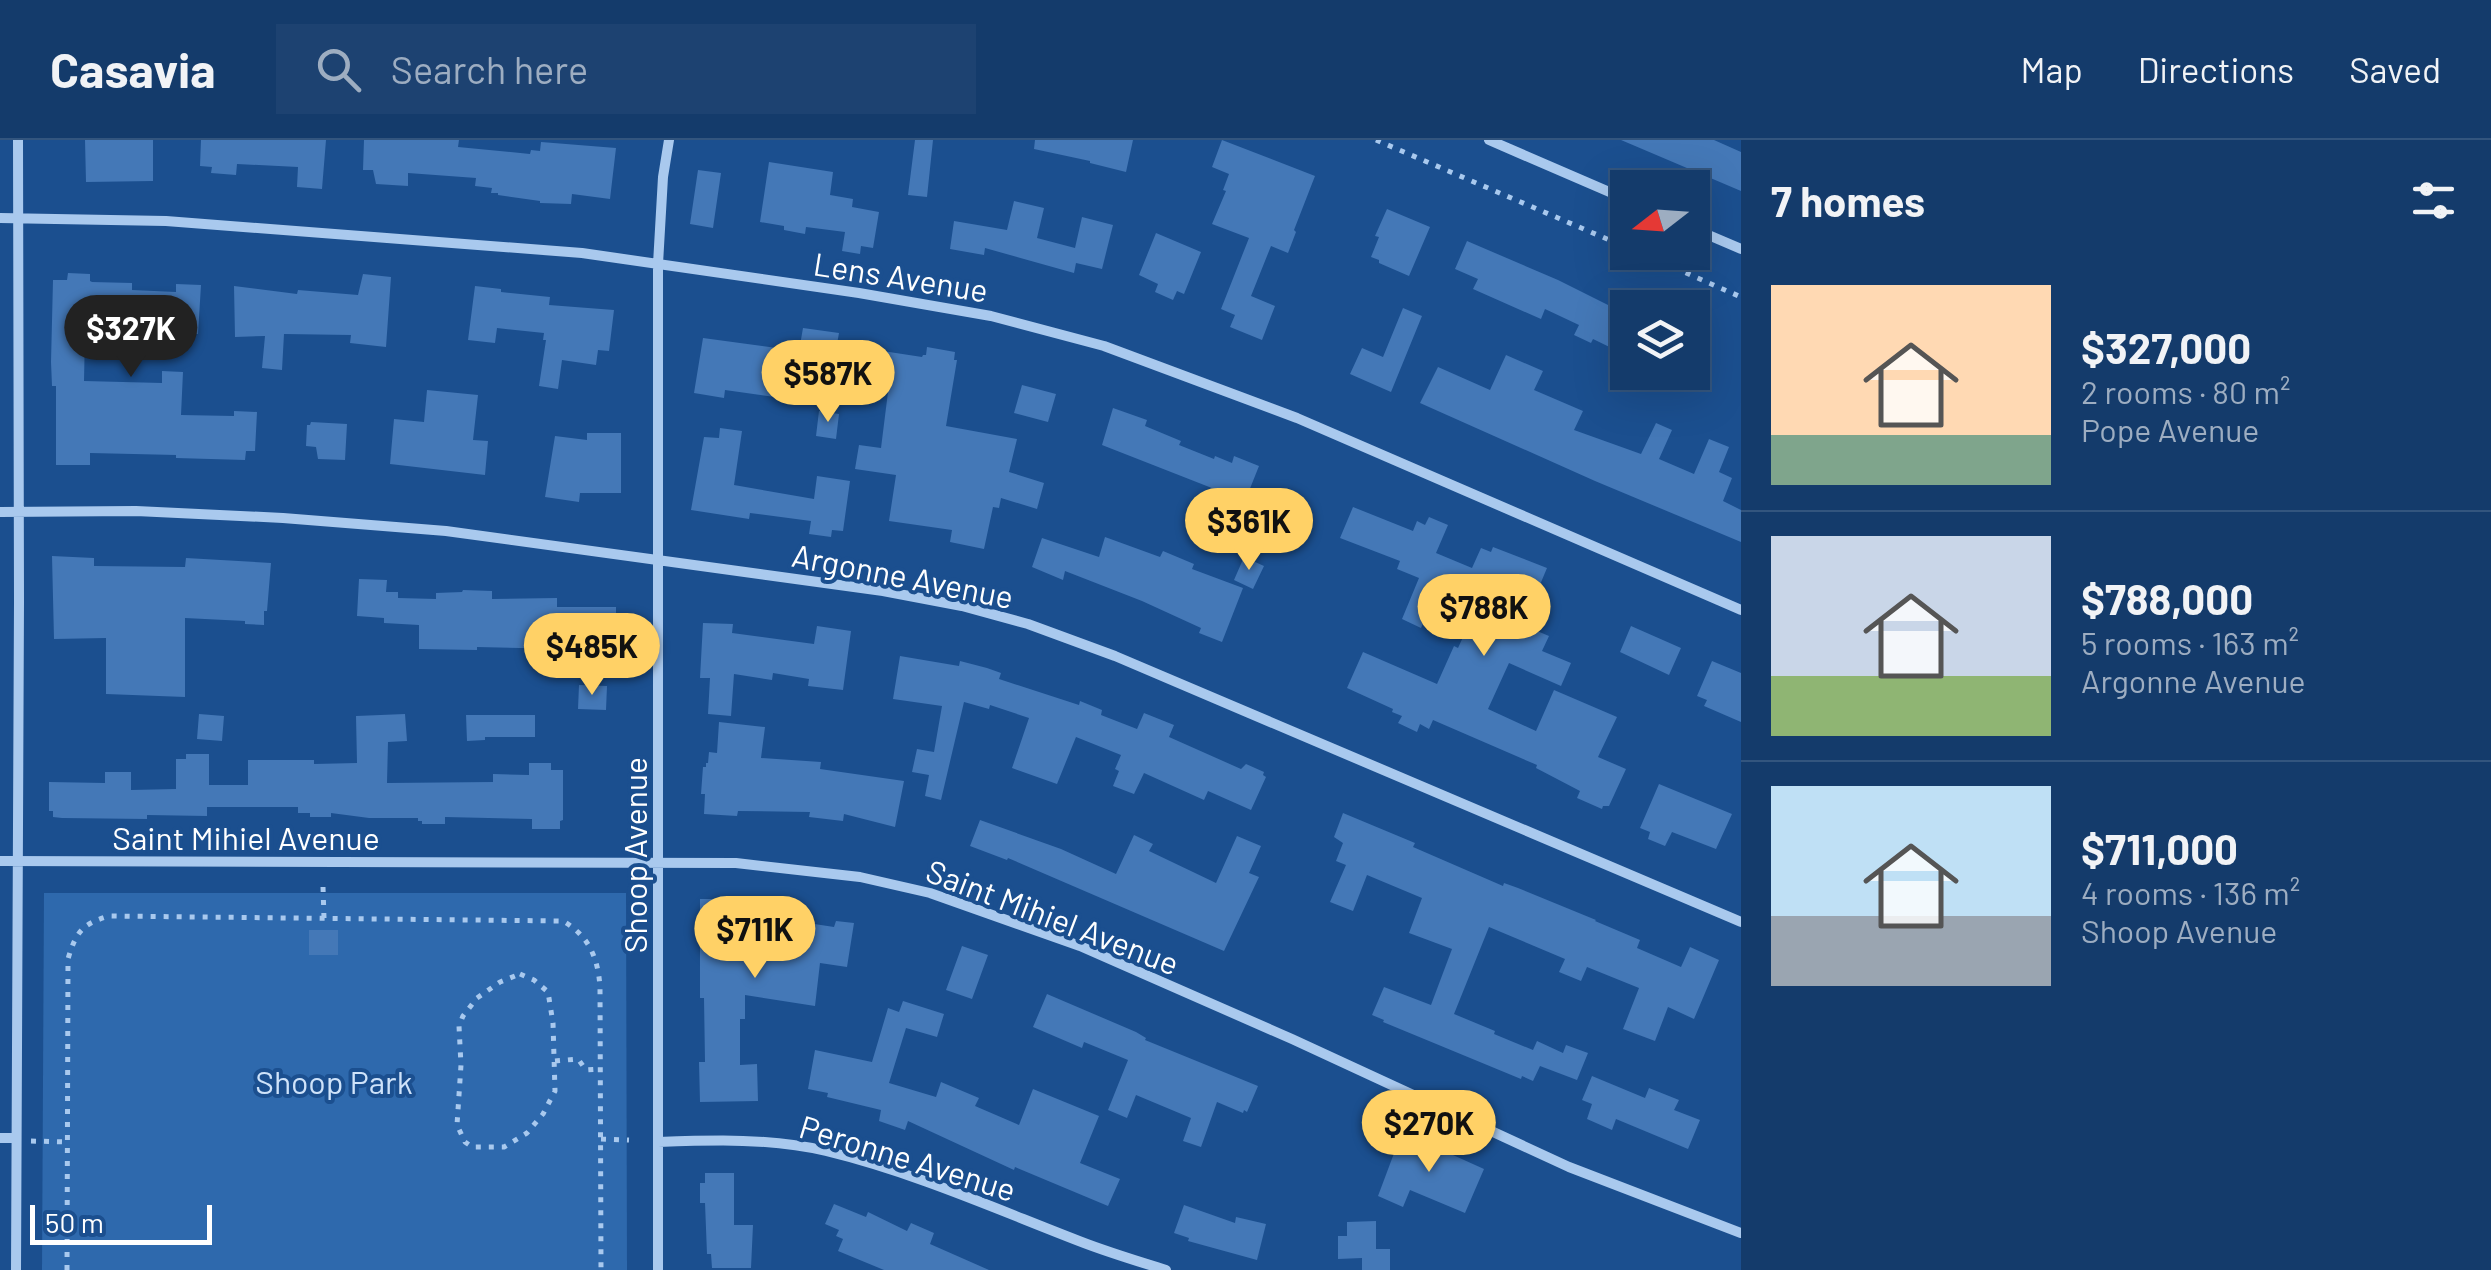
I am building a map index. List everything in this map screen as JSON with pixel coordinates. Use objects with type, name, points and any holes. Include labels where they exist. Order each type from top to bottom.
[{"type":"street","points":[[16,1270],[18,140]]},
{"type":"street","name":"Shoop Avenue","points":[[658,1270],[658,264],[669,140]]},
{"type":"street","points":[[1489,140],[1610,192]]},
{"type":"street","name":"Lens Avenue","points":[[0,218],[166,221],[562,251],[992,316],[1104,346],[1297,418],[1741,610]]},
{"type":"street","points":[[1710,236],[1741,249]]},
{"type":"street","name":"Argonne Avenue","points":[[0,512],[136,511],[446,531],[883,591],[962,606],[1028,624],[1114,656],[1741,922]]},
{"type":"street","name":"Saint Mihiel Avenue","points":[[0,861],[736,863],[860,877],[930,892],[1080,946],[1292,1038],[1568,1166],[1741,1234]]},
{"type":"street","points":[[0,1138],[16,1140]]},
{"type":"street","name":"Peronne Avenue","points":[[658,1142],[727,1139],[826,1151],[940,1186],[1079,1242],[1166,1270]]},
{"type":"path","points":[[1376,140],[1610,240]]},
{"type":"path","points":[[1680,270],[1741,296]]},
{"type":"path","points":[[323,887],[324,918]]},
{"type":"path","points":[[67,1270],[68,959],[75,937],[88,922],[109,916],[563,920],[577,929],[598,963],[600,987],[601,1270]]},
{"type":"path","points":[[520,974],[534,980],[548,992],[555,1061],[555,1091],[527,1133],[504,1147],[472,1147],[466,1142],[457,1126],[459,1026],[477,998],[520,974]]},
{"type":"path","points":[[555,1061],[578,1059],[586,1070],[600,1069]]},
{"type":"path","points":[[600,1138],[629,1140]]},
{"type":"path","points":[[16,1140],[68,1142]]},
{"type":"green space","name":"Shoop Park","points":[[44,893],[626,893],[627,1270],[42,1270]]},
{"type":"building","points":[[85,140],[153,140],[153,181],[86,182]]},
{"type":"building","points":[[201,140],[326,140],[322,189],[297,187],[298,167],[237,164],[236,175],[211,173],[212,167],[200,166]]},
{"type":"building","points":[[364,140],[459,140],[458,147],[530,154],[531,150],[540,151],[541,142],[616,148],[610,199],[572,194],[571,204],[540,203],[491,193],[492,188],[475,186],[476,178],[408,173],[408,186],[376,184],[373,170],[363,170]]},
{"type":"building","points":[[915,140],[933,140],[927,197],[908,195]]},
{"type":"building","points":[[1035,140],[1133,140],[1126,172],[1034,149]]},
{"type":"building","points":[[1222,140],[1315,176],[1288,253],[1271,246],[1251,296],[1275,306],[1262,340],[1230,327],[1235,315],[1221,309],[1249,238],[1212,224],[1229,174],[1212,167]]},
{"type":"building","points":[[1621,140],[1714,140],[1741,152],[1741,191],[1710,178],[1710,170],[1692,170]]},
{"type":"building","points":[[769,162],[833,172],[830,195],[853,199],[852,207],[879,212],[873,248],[861,246],[860,254],[842,251],[845,232],[806,227],[805,234],[760,222]]},
{"type":"building","points":[[698,170],[721,173],[713,228],[690,224]]},
{"type":"building","points":[[1014,201],[1044,208],[1037,238],[1075,248],[1082,217],[1113,225],[1102,269],[1076,263],[1074,273],[985,248],[984,255],[950,249],[954,221],[1007,230]]},
{"type":"building","points":[[1387,209],[1430,227],[1409,276],[1371,257]]},
{"type":"building","points":[[1156,233],[1201,252],[1184,294],[1177,291],[1173,300],[1155,292],[1158,284],[1139,275]]},
{"type":"building","points":[[1467,241],[1610,306],[1610,347],[1574,335],[1579,325],[1545,309],[1541,319],[1473,289],[1478,279],[1455,269]]},
{"type":"building","points":[[68,273],[90,274],[92,282],[132,283],[132,290],[176,292],[176,284],[201,285],[198,334],[85,334],[84,381],[162,383],[162,371],[183,372],[181,415],[234,416],[234,411],[257,412],[255,451],[246,451],[245,460],[90,453],[90,465],[56,465],[56,386],[52,386],[51,362],[53,280],[67,280]]},
{"type":"building","points":[[363,274],[391,277],[386,347],[350,343],[351,335],[284,334],[282,370],[262,368],[265,336],[235,337],[234,286],[297,294],[298,290],[358,295]]},
{"type":"building","points":[[475,286],[550,297],[549,305],[614,310],[609,351],[598,350],[596,365],[562,360],[558,389],[539,386],[544,333],[497,328],[495,343],[468,340]]},
{"type":"building","points":[[1403,308],[1422,316],[1391,392],[1350,374],[1362,348],[1383,357]]},
{"type":"building","points":[[803,328],[839,333],[837,344],[922,357],[927,347],[955,352],[946,426],[1017,439],[1009,472],[1044,483],[1037,509],[1001,498],[999,508],[993,507],[984,549],[950,542],[952,530],[889,521],[896,475],[855,469],[859,445],[881,448],[888,392],[877,390],[879,379],[833,371],[829,399],[783,392],[782,398],[725,390],[724,398],[694,393],[703,338],[799,351]]},
{"type":"building","points":[[1506,355],[1543,371],[1534,390],[1583,411],[1574,430],[1641,454],[1656,423],[1672,430],[1659,459],[1694,474],[1709,439],[1729,447],[1719,472],[1732,478],[1723,501],[1741,510],[1741,542],[1420,403],[1438,367],[1490,390]]},
{"type":"building","points":[[1022,385],[1056,394],[1048,422],[1014,413]]},
{"type":"building","points":[[427,390],[478,395],[473,440],[488,441],[485,475],[390,464],[394,419],[424,422]]},
{"type":"building","points":[[1113,408],[1147,420],[1145,426],[1214,459],[1215,456],[1232,463],[1234,456],[1259,466],[1245,501],[1102,445]]},
{"type":"building","points":[[819,411],[839,414],[836,439],[816,436]]},
{"type":"building","points":[[347,424],[345,460],[318,459],[316,447],[306,446],[307,425]]},
{"type":"building","points":[[720,428],[742,431],[734,485],[814,499],[817,476],[850,481],[843,531],[832,530],[831,537],[809,534],[811,521],[750,513],[749,519],[691,510],[704,437],[719,438]]},
{"type":"building","points":[[587,433],[621,433],[621,493],[580,493],[579,502],[545,497],[555,436],[587,440]]},
{"type":"building","points":[[1353,507],[1413,531],[1417,521],[1425,525],[1429,517],[1448,525],[1436,553],[1472,568],[1481,548],[1491,552],[1493,547],[1547,568],[1523,625],[1549,636],[1542,651],[1571,663],[1561,686],[1509,663],[1488,709],[1536,731],[1554,690],[1617,717],[1598,757],[1626,769],[1609,806],[1602,809],[1577,798],[1580,791],[1536,768],[1537,765],[1433,720],[1429,729],[1420,724],[1417,732],[1398,723],[1402,716],[1393,709],[1347,688],[1363,652],[1437,684],[1474,613],[1435,596],[1421,628],[1402,619],[1419,578],[1397,569],[1400,561],[1340,538]]},
{"type":"building","points":[[1105,537],[1160,557],[1163,551],[1194,564],[1192,569],[1243,588],[1222,642],[1142,601],[1065,571],[1063,580],[1032,567],[1042,538],[1099,557]]},
{"type":"building","points":[[52,556],[94,558],[94,566],[185,567],[186,558],[271,563],[264,625],[185,618],[185,697],[106,694],[106,638],[54,639]]},
{"type":"building","points":[[1244,557],[1264,566],[1253,589],[1234,580]]},
{"type":"building","points":[[359,579],[387,580],[386,592],[398,592],[398,598],[436,599],[436,593],[492,591],[492,599],[557,598],[557,607],[616,607],[616,650],[419,649],[419,625],[384,623],[384,618],[357,616]]},
{"type":"building","points":[[703,623],[733,624],[732,633],[814,644],[817,626],[851,631],[843,690],[808,686],[809,679],[773,673],[772,680],[734,674],[731,716],[708,714],[710,678],[700,678]]},
{"type":"building","points":[[1631,626],[1681,648],[1669,675],[1620,652]]},
{"type":"building","points":[[900,656],[959,666],[960,661],[987,668],[1001,673],[999,679],[1079,705],[1080,701],[1102,710],[1101,715],[1137,729],[1144,713],[1174,725],[1169,737],[1241,769],[1246,764],[1264,772],[1266,777],[1251,810],[1208,791],[1204,800],[1144,773],[1134,794],[1113,786],[1121,755],[1076,737],[1057,784],[1012,768],[1029,718],[990,705],[989,709],[964,702],[941,800],[925,796],[929,775],[912,772],[917,749],[934,752],[942,706],[893,699]]},
{"type":"building","points":[[1712,661],[1741,673],[1741,722],[1704,706],[1707,700],[1697,696]]},
{"type":"building","points":[[579,685],[607,686],[606,710],[578,709]]},
{"type":"building","points":[[199,714],[224,716],[222,741],[197,739]]},
{"type":"building","points":[[405,714],[407,741],[388,742],[387,783],[493,782],[493,774],[529,775],[529,763],[551,763],[551,770],[563,770],[560,829],[532,829],[532,819],[445,817],[445,824],[422,824],[418,818],[331,813],[331,817],[310,817],[310,813],[298,813],[298,807],[207,807],[207,816],[147,815],[147,819],[62,818],[53,817],[53,811],[49,811],[49,782],[105,783],[105,772],[131,772],[131,790],[176,789],[176,759],[186,759],[186,754],[209,754],[209,785],[248,785],[248,760],[357,763],[356,716]]},
{"type":"building","points":[[466,715],[535,715],[535,737],[467,741]]},
{"type":"building","points":[[719,722],[765,727],[761,758],[821,762],[820,769],[904,781],[895,827],[844,814],[843,821],[809,817],[810,812],[704,814],[703,767],[708,763],[709,752],[717,753]]},
{"type":"building","points":[[1659,784],[1732,814],[1716,849],[1672,832],[1665,846],[1648,839],[1650,832],[1640,828]]},
{"type":"building","points":[[1343,813],[1503,886],[1504,883],[1518,888],[1640,940],[1637,948],[1681,967],[1690,947],[1719,960],[1694,1019],[1668,1007],[1655,1041],[1623,1029],[1639,988],[1587,967],[1581,981],[1559,972],[1565,959],[1489,927],[1454,1014],[1533,1050],[1537,1041],[1563,1053],[1566,1045],[1588,1053],[1577,1080],[1540,1066],[1533,1081],[1522,1076],[1521,1079],[1383,1022],[1372,1015],[1384,987],[1431,1005],[1452,949],[1409,933],[1422,898],[1367,875],[1353,911],[1330,902],[1346,865],[1336,861],[1343,843],[1334,837]]},
{"type":"building","points":[[980,820],[1116,874],[1134,835],[1153,844],[1149,851],[1216,883],[1237,836],[1261,846],[1249,873],[1259,877],[1224,951],[1008,858],[970,846]]},
{"type":"building","points":[[700,899],[718,899],[718,907],[774,910],[775,901],[797,904],[795,921],[834,927],[836,921],[854,923],[847,967],[820,963],[815,1006],[745,995],[745,1019],[740,1019],[740,1065],[757,1064],[758,1101],[700,1102],[699,1062],[705,1062],[704,998],[700,998]]},
{"type":"building","points":[[309,930],[338,930],[338,955],[309,955]]},
{"type":"building","points":[[962,946],[988,955],[972,999],[946,990]]},
{"type":"building","points":[[1047,994],[1258,1086],[1247,1112],[1217,1102],[1201,1147],[1183,1141],[1191,1118],[1136,1095],[1127,1118],[1108,1110],[1128,1060],[1084,1042],[1082,1048],[1033,1027]]},
{"type":"building","points":[[903,1001],[944,1014],[937,1037],[906,1028],[889,1083],[936,1097],[941,1082],[979,1098],[975,1106],[1019,1125],[1033,1089],[1099,1116],[1080,1163],[1120,1179],[1108,1206],[1015,1167],[1014,1170],[908,1121],[905,1130],[879,1121],[881,1110],[808,1089],[815,1050],[872,1062],[888,1008],[899,1012]]},
{"type":"building","points":[[1592,1076],[1645,1098],[1649,1088],[1679,1100],[1674,1110],[1700,1120],[1688,1149],[1616,1119],[1612,1130],[1587,1119],[1592,1104],[1582,1100]]},
{"type":"building","points":[[1402,1132],[1484,1169],[1465,1213],[1410,1190],[1403,1207],[1378,1196]]},
{"type":"building","points":[[705,1173],[734,1173],[734,1225],[753,1225],[751,1268],[712,1268],[711,1254],[707,1254],[705,1203],[700,1203],[700,1183],[705,1183]]},
{"type":"building","points":[[834,1204],[866,1217],[868,1212],[907,1231],[911,1223],[934,1233],[930,1244],[989,1270],[884,1270],[838,1251],[843,1239],[836,1236],[839,1230],[825,1224]]},
{"type":"building","points":[[1184,1205],[1235,1223],[1236,1217],[1266,1224],[1257,1260],[1188,1241],[1189,1238],[1174,1233]]},
{"type":"building","points":[[1376,1221],[1376,1249],[1390,1249],[1390,1270],[1362,1270],[1362,1258],[1338,1259],[1338,1236],[1347,1236],[1347,1222]]}]
